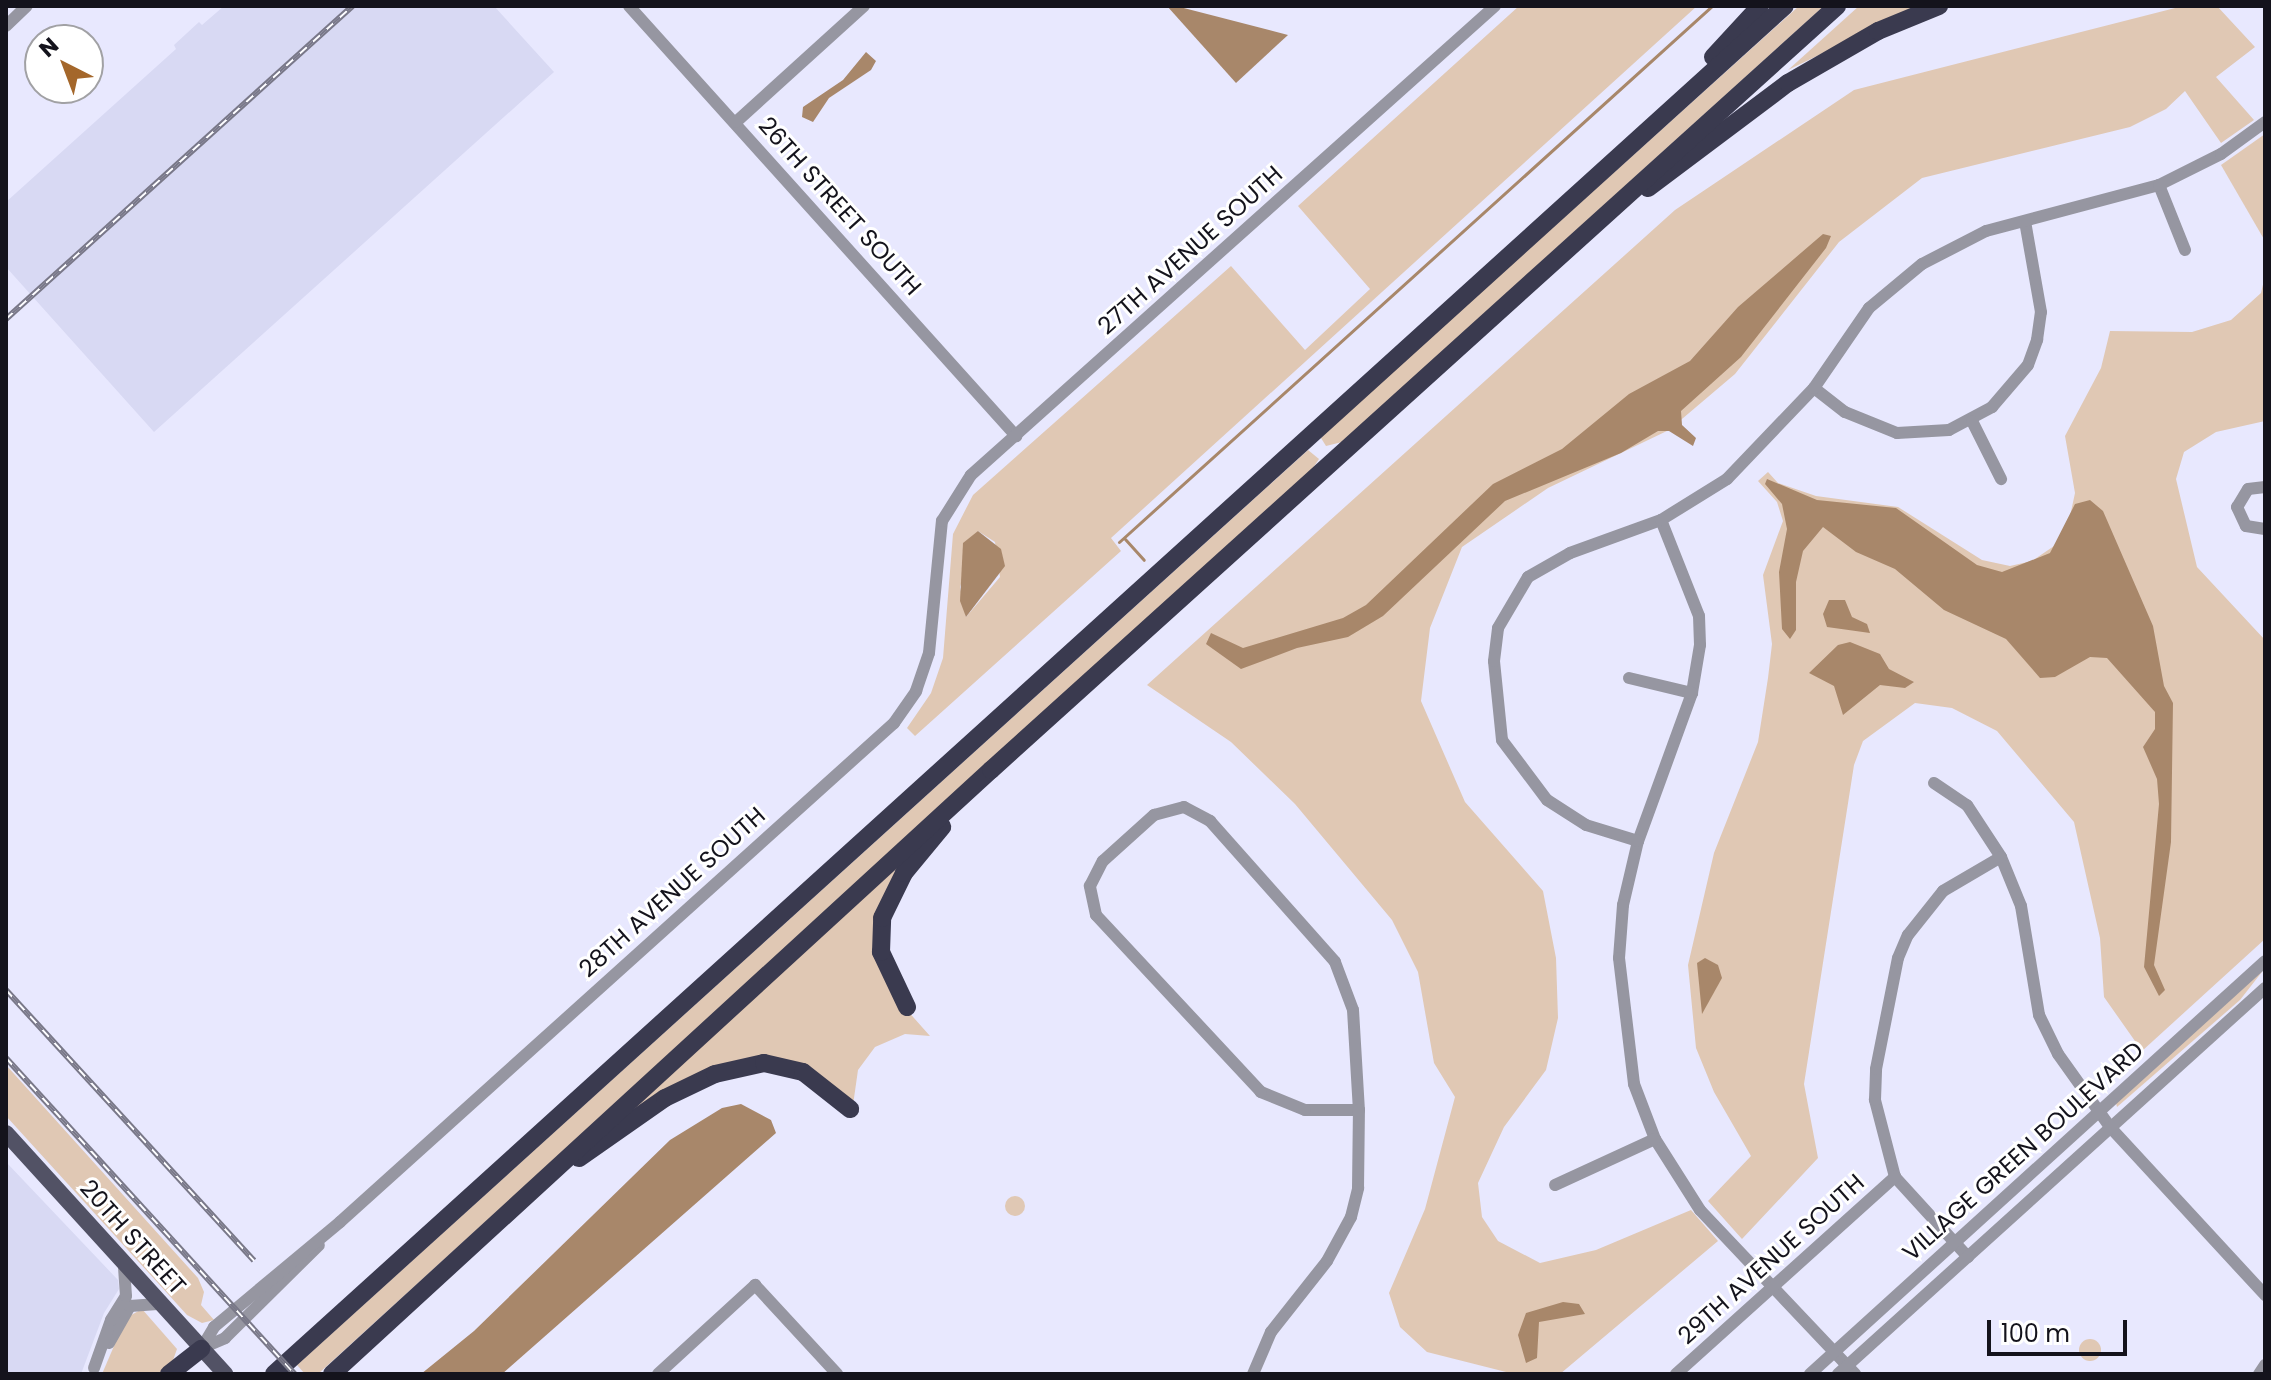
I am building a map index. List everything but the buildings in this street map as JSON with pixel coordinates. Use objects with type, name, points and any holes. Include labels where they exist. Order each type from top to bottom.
[{"type":"highway","points":[[1620,156],[1760,6]]},
{"type":"highway","points":[[274,1374],[1785,6]]},
{"type":"highway","points":[[332,1374],[515,1203],[991,770],[1837,6]]},
{"type":"highway","points":[[1617,205],[1673,174],[1823,62],[1878,31],[1939,6]]},
{"type":"highway","points":[[907,1007],[881,952],[882,918],[904,873],[991,770]]},
{"type":"highway","points":[[515,1203],[665,1098],[715,1074],[764,1063],[803,1072],[850,1109]]},
{"type":"highway","points":[[169,1374],[201,1349]]},
{"type":"main road","name":"20TH STREET","points":[[6,1133],[225,1374]]},
{"type":"street","points":[[6,26],[27,6]]},
{"type":"street","name":"26TH STREET SOUTH","points":[[629,6],[1016,436]]},
{"type":"street","points":[[736,122],[864,6]]},
{"type":"street","name":"27TH AVENUE SOUTH","points":[[936,543],[952,500],[971,475],[1495,6]]},
{"type":"street","points":[[1638,841],[1586,825],[1547,800],[1502,740],[1494,661],[1498,628],[1528,577],[1570,553],[1661,520],[1727,479],[1814,388],[1850,332],[1892,287],[1955,244],[2025,221],[2159,185],[2221,154],[2265,122]]},
{"type":"street","points":[[2159,185],[2185,250]]},
{"type":"street","points":[[1814,388],[1859,419],[1897,433],[1926,434],[1972,421],[2012,389],[2037,340],[2040,301],[2025,221]]},
{"type":"street","points":[[1972,421],[2001,479]]},
{"type":"street","points":[[2263,532],[2246,526],[2237,507],[2248,489],[2265,487]]},
{"type":"street","points":[[1661,520],[1699,616],[1692,693],[1638,841],[1623,905],[1619,958],[1634,1084],[1655,1139],[1700,1210],[1770,1288],[1834,1352],[1847,1371]]},
{"type":"street","name":"28TH AVENUE SOUTH","points":[[201,1349],[214,1327],[340,1222],[894,723],[916,691],[929,653],[936,543]]},
{"type":"street","points":[[1629,678],[1692,693]]},
{"type":"street","points":[[1934,783],[1967,805],[2001,857],[2021,906],[2039,1015],[2058,1054],[2110,1127],[2265,1295]]},
{"type":"street","points":[[1253,1374],[1271,1332],[1327,1261],[1351,1217],[1358,1188],[1359,1110],[1353,1010],[1325,947],[1210,821],[1184,807],[1154,815],[1095,874],[1091,899],[1096,915],[1261,1092],[1305,1110],[1359,1110]]},
{"type":"street","points":[[1968,1257],[1895,1177],[1875,1100],[1876,1069],[1898,958],[1925,911],[1943,891],[2001,857]]},
{"type":"street","name":"VILLAGE GREEN BOULEVARD","points":[[1810,1374],[2265,961]]},
{"type":"street","name":"VILLAGE GREEN BOULEVARD","points":[[1847,1371],[2265,988]]},
{"type":"street","points":[[1555,1185],[1655,1139]]},
{"type":"street","name":"29TH AVENUE SOUTH","points":[[1676,1374],[1895,1177]]},
{"type":"street","points":[[93,1371],[111,1320],[126,1296],[124,1265]]},
{"type":"street","points":[[658,1374],[755,1285],[837,1374]]},
{"type":"street","points":[[93,1371],[130,1306],[161,1304]]},
{"type":"street","points":[[2259,1374],[2265,1365]]},
{"type":"shaded area","points":[[224,6],[494,6],[554,72],[154,432],[6,267],[6,202],[176,49],[174,45],[199,22],[202,25]]},
{"type":"shaded area","points":[[1167,6],[1176,6],[1288,35],[1236,83]]},
{"type":"shaded area","points":[[1519,6],[1697,6],[1111,538],[1121,551],[915,736],[907,728],[931,693],[943,658],[953,534],[973,495],[1231,266],[1305,350],[1370,289],[1298,206]],"holes":[[[978,531],[995,542],[1000,577],[966,617],[960,587]]]},
{"type":"shaded area","points":[[1799,6],[1824,6],[1342,442],[1326,446],[1321,438],[1327,431]]},
{"type":"shaded area","points":[[1859,6],[1920,6],[1788,70]]},
{"type":"shaded area","points":[[2183,6],[2217,6],[2255,47],[2216,77],[2254,120],[2221,143],[2185,91],[2166,109],[2130,127],[1922,178],[1839,242],[1735,374],[1669,430],[1548,488],[1462,547],[1430,628],[1421,701],[1465,802],[1543,891],[1556,958],[1558,1018],[1546,1070],[1504,1127],[1478,1183],[1482,1217],[1498,1241],[1540,1263],[1596,1250],[1691,1210],[1718,1241],[1560,1374],[1514,1374],[1427,1352],[1400,1327],[1389,1293],[1425,1209],[1455,1097],[1434,1063],[1418,972],[1392,920],[1295,804],[1231,742],[1147,685],[1675,210],[1854,90]]},
{"type":"shaded area","points":[[866,52],[876,61],[871,70],[829,98],[813,122],[802,117],[803,107],[843,80]]},
{"type":"shaded area","points":[[2265,134],[2265,241],[2221,165]]},
{"type":"shaded area","points":[[1823,234],[1831,236],[1826,248],[1741,357],[1681,411],[1682,425],[1696,438],[1693,446],[1669,431],[1658,431],[1621,453],[1505,501],[1383,616],[1348,637],[1297,648],[1241,669],[1206,644],[1211,633],[1243,648],[1343,618],[1366,605],[1493,484],[1562,449],[1629,394],[1690,361],[1738,307]]},
{"type":"shaded area","points":[[2265,276],[2265,421],[2216,432],[2184,452],[2176,479],[2197,567],[2265,640],[2265,939],[2142,1051],[2104,997],[2100,938],[2074,822],[1997,731],[1952,708],[1915,703],[1863,741],[1854,765],[1804,1084],[1818,1158],[1742,1239],[1708,1201],[1751,1156],[1714,1092],[1696,1048],[1688,965],[1714,853],[1758,742],[1768,678],[1772,644],[1763,575],[1783,521],[1777,502],[1758,481],[1768,472],[1778,483],[1816,496],[1898,507],[1982,560],[2010,566],[2032,561],[2054,546],[2069,521],[2075,493],[2065,436],[2101,368],[2110,331],[2192,332],[2231,320],[2261,293]]},
{"type":"shaded area","points":[[1308,450],[1319,459],[1311,471],[318,1374],[305,1374],[297,1365]]},
{"type":"shaded area","points":[[1767,479],[1817,500],[1896,508],[1977,565],[2002,572],[2050,553],[2075,504],[2090,500],[2103,511],[2153,626],[2164,686],[2173,703],[2171,842],[2154,965],[2165,990],[2159,996],[2144,967],[2159,804],[2157,779],[2143,747],[2155,729],[2155,712],[2107,658],[2090,657],[2055,677],[2040,678],[2006,639],[1944,610],[1895,569],[1856,552],[1823,527],[1803,551],[1796,582],[1796,630],[1790,639],[1782,629],[1779,572],[1787,529],[1782,504],[1765,484]]},
{"type":"shaded area","points":[[978,531],[1001,549],[1005,566],[966,617],[960,601],[963,543]]},
{"type":"shaded area","points":[[1829,600],[1845,600],[1852,617],[1867,624],[1870,633],[1827,627],[1823,614]]},
{"type":"shaded area","points":[[1850,642],[1880,654],[1889,669],[1914,682],[1905,688],[1880,685],[1843,715],[1834,686],[1809,673],[1838,645]]},
{"type":"shaded area","points":[[901,863],[880,905],[898,1000],[930,1036],[905,1034],[875,1047],[858,1070],[853,1105],[815,1071],[773,1058],[621,1119]]},
{"type":"shaded area","points":[[1705,958],[1718,965],[1722,978],[1702,1014],[1697,963]]},
{"type":"shaded area","points":[[2265,968],[2240,1000],[2117,1107],[2116,1103]]},
{"type":"shaded area","points":[[6,1065],[198,1278],[204,1292],[201,1305],[214,1320],[202,1323],[187,1315],[6,1116]]},
{"type":"shaded area","points":[[741,1104],[771,1120],[776,1133],[502,1374],[421,1374],[474,1331],[670,1140],[722,1108]]},
{"type":"shaded area","points":[[6,1162],[118,1280],[119,1289],[104,1313],[81,1374],[6,1374]]},
{"type":"shaded area","points":[[1015,1196],[1022,1199],[1025,1206],[1022,1213],[1015,1216],[1008,1213],[1005,1206],[1008,1199]]},
{"type":"shaded area","points":[[1563,1302],[1579,1304],[1585,1314],[1539,1322],[1537,1358],[1526,1363],[1518,1335],[1526,1313]]},
{"type":"shaded area","points":[[142,1309],[177,1349],[172,1363],[160,1374],[102,1374],[126,1318]]},
{"type":"shaded area","points":[[2090,1339],[2098,1342],[2101,1350],[2098,1358],[2090,1361],[2082,1358],[2079,1350],[2082,1342]]},
{"type":"waterway","points":[[1119,542],[1712,6]]},
{"type":"waterway","points":[[1125,539],[1144,560]]},
{"type":"railway","points":[[6,319],[353,6]]},
{"type":"railway","points":[[6,990],[254,1261]]},
{"type":"railway","points":[[6,1058],[295,1374]]}]
